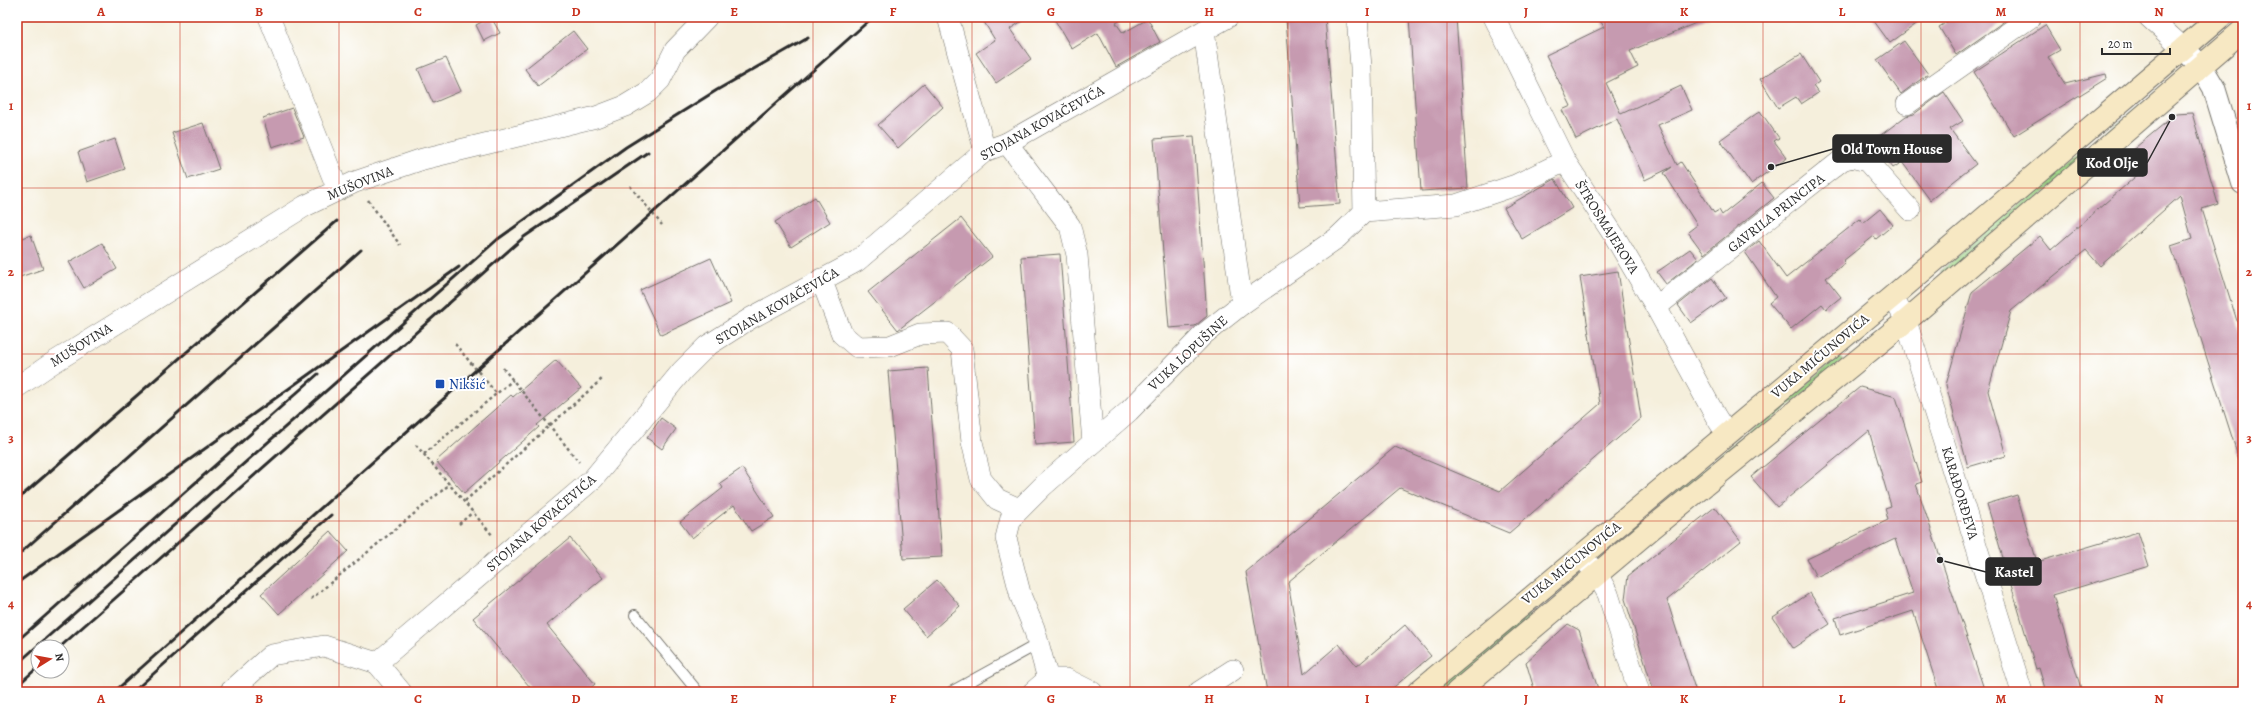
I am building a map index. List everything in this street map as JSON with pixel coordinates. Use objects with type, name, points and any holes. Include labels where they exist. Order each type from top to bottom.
[{"type":"main road","name":"VUKA MIĆUNOVIĆA","points":[[1418,692],[1893,296],[2220,17]]},
{"type":"main road","name":"VUKA MIĆUNOVIĆA","points":[[1457,692],[1597,574],[1906,321],[2243,30]]},
{"type":"street","points":[[270,17],[347,186]]},
{"type":"street","name":"MUŠOVINA","points":[[17,387],[305,206],[347,186],[422,159],[596,117],[625,106],[648,92],[660,80],[675,50],[707,17]]},
{"type":"street","points":[[948,17],[985,151]]},
{"type":"street","name":"STOJANA KOVAČEVIĆA","points":[[377,662],[593,480],[682,371],[707,346],[751,318],[857,261],[985,151],[1007,143],[1228,17]]},
{"type":"street","points":[[1357,17],[1362,74],[1364,212],[1456,205],[1516,185],[1565,160]]},
{"type":"street","name":"ŠTROSMAJEROVA","points":[[1494,17],[1565,160],[1614,237],[1656,308],[1716,417],[1727,434]]},
{"type":"street","points":[[1907,104],[2031,17]]},
{"type":"street","points":[[2149,17],[2201,66],[2214,88],[2243,183]]},
{"type":"street","points":[[1204,31],[1242,304]]},
{"type":"street","points":[[1007,143],[1070,226],[1077,254],[1093,442]]},
{"type":"street","name":"GAVRILA PRINCIPA","points":[[1656,308],[1842,160],[1851,156],[1867,161],[1910,210]]},
{"type":"street","name":"VUKA LOPUŠINE","points":[[1041,685],[1038,644],[1022,597],[1006,538],[1011,518],[1093,442],[1129,411],[1204,334],[1242,304],[1337,238],[1364,212]]},
{"type":"street","points":[[821,279],[842,334],[857,347],[890,346],[920,334],[947,333],[962,348],[972,442],[981,479],[997,499],[1020,510]]},
{"type":"street","name":"KARAĐORĐEVA","points":[[1893,296],[1906,321],[2022,692]]},
{"type":"street","points":[[1581,556],[1597,574],[1610,598],[1639,692]]},
{"type":"street","points":[[230,692],[271,655],[324,646],[377,662],[401,692]]},
{"type":"street","points":[[1199,692],[1233,670]]},
{"type":"street","points":[[1041,685],[1066,679],[1092,692]]},
{"type":"lane","points":[[635,615],[698,692]]},
{"type":"lane","points":[[951,692],[1038,644]]},
{"type":"path","points":[[347,186],[400,245]]},
{"type":"path","points":[[630,186],[662,225]]},
{"type":"path","points":[[455,344],[496,394]]},
{"type":"path","points":[[503,368],[593,480]]},
{"type":"path","points":[[465,501],[602,379]]},
{"type":"path","points":[[424,454],[513,380]]},
{"type":"path","points":[[416,445],[507,552]]},
{"type":"path","points":[[311,599],[450,484]]},
{"type":"path","points":[[459,524],[473,512]]},
{"type":"path","points":[[475,692],[479,689],[482,692]]},
{"type":"green space","points":[[2142,102],[2147,107],[1945,276],[1940,271]]},
{"type":"green space","points":[[1839,357],[1843,361],[1634,533],[1631,529]]},
{"type":"green space","points":[[1529,613],[1533,618],[1445,692],[1435,692]]},
{"type":"building","points":[[491,17],[500,33],[484,41],[476,25]]},
{"type":"building","points":[[981,17],[1028,17],[1010,29],[1031,59],[996,83],[976,53],[995,40]]},
{"type":"building","points":[[1053,17],[1126,17],[1116,23],[1123,33],[1148,19],[1160,42],[1116,67],[1098,33],[1072,49]]},
{"type":"building","points":[[1325,17],[1340,204],[1300,207],[1286,19]]},
{"type":"building","points":[[1409,17],[1456,17],[1468,188],[1421,191]]},
{"type":"building","points":[[1598,17],[1710,17],[1630,51],[1638,67],[1606,83],[1621,114],[1681,86],[1692,110],[1658,125],[1677,165],[1681,162],[1714,213],[1719,210],[1722,215],[1762,183],[1774,198],[1704,254],[1688,232],[1697,225],[1664,173],[1672,167],[1645,180],[1617,119],[1576,139],[1562,110],[1571,106],[1546,55],[1604,27]]},
{"type":"building","points":[[1871,17],[1926,17],[1890,43]]},
{"type":"building","points":[[1955,17],[2004,17],[2006,20],[1956,55],[1939,27]]},
{"type":"building","points":[[2045,25],[2060,50],[2048,57],[2065,84],[2106,74],[2107,78],[2014,136],[1974,72]]},
{"type":"building","points":[[573,31],[587,49],[538,86],[525,69]]},
{"type":"building","points":[[1904,41],[1928,74],[1901,94],[1877,60]]},
{"type":"building","points":[[1801,54],[1819,82],[1813,86],[1818,93],[1801,104],[1796,97],[1778,108],[1760,79]]},
{"type":"building","points":[[446,58],[461,91],[433,103],[418,69]]},
{"type":"building","points":[[924,84],[943,107],[898,148],[878,125]]},
{"type":"building","points":[[1944,92],[1963,121],[1950,129],[1976,164],[1930,200],[1902,162],[1893,168],[1873,141],[1906,116],[1914,114]]},
{"type":"building","points":[[292,108],[304,137],[272,147],[263,118]]},
{"type":"building","points":[[1760,111],[1779,138],[1774,141],[1787,158],[1751,184],[1720,140]]},
{"type":"building","points":[[2192,113],[2218,204],[2202,209],[2243,340],[2243,458],[2239,459],[2171,246],[2192,239],[2180,196],[2100,266],[2086,250],[2011,311],[1988,391],[2006,456],[1968,467],[1946,385],[1972,292],[2040,236],[2051,250],[2142,171],[2130,152],[2176,114]]},
{"type":"building","points":[[203,123],[219,169],[188,179],[172,133]]},
{"type":"building","points":[[1194,136],[1207,316],[1195,326],[1169,328],[1154,139]]},
{"type":"building","points":[[115,139],[125,169],[87,182],[78,152]]},
{"type":"building","points":[[1555,179],[1572,208],[1522,239],[1504,208]]},
{"type":"building","points":[[815,197],[830,222],[791,247],[775,222]]},
{"type":"building","points":[[1880,209],[1893,225],[1876,239],[1874,236],[1843,261],[1845,263],[1826,278],[1841,297],[1826,309],[1822,304],[1791,329],[1769,303],[1776,297],[1745,252],[1759,241],[1786,278],[1860,219],[1863,223]]},
{"type":"building","points":[[961,218],[992,257],[898,330],[868,292]]},
{"type":"building","points":[[31,235],[43,269],[17,278],[17,240]]},
{"type":"building","points":[[102,243],[117,269],[84,288],[69,262]]},
{"type":"building","points":[[1690,249],[1698,259],[1666,284],[1657,272]]},
{"type":"building","points":[[1060,254],[1074,442],[1035,445],[1021,257]]},
{"type":"building","points":[[711,258],[731,303],[661,335],[640,290]]},
{"type":"building","points":[[1618,271],[1641,418],[1509,533],[1400,488],[1288,582],[1304,674],[1339,644],[1357,666],[1405,625],[1431,656],[1388,692],[1267,692],[1246,572],[1395,447],[1500,491],[1600,404],[1580,277]]},
{"type":"building","points":[[1712,278],[1726,298],[1691,323],[1678,305]]},
{"type":"building","points":[[556,360],[581,388],[537,425],[539,427],[464,493],[436,461],[511,395],[513,397]]},
{"type":"building","points":[[928,368],[942,557],[903,559],[888,371]]},
{"type":"building","points":[[1860,387],[1896,397],[1922,482],[1916,484],[1985,692],[1939,692],[1913,611],[1840,635],[1835,618],[1913,593],[1895,539],[1816,577],[1807,559],[1888,520],[1885,508],[1891,506],[1869,431],[1777,507],[1751,477]]},
{"type":"building","points":[[661,418],[676,429],[662,449],[647,438]]},
{"type":"building","points":[[742,468],[774,517],[751,531],[734,505],[692,538],[680,522],[723,488],[720,483]]},
{"type":"building","points":[[2017,495],[2037,562],[2138,532],[2149,566],[2053,595],[2082,692],[2046,692],[2039,668],[2036,669],[1987,504]]},
{"type":"building","points":[[1715,507],[1741,541],[1667,600],[1696,692],[1654,692],[1625,599],[1628,576]]},
{"type":"building","points":[[330,531],[348,551],[279,614],[261,594]]},
{"type":"building","points":[[570,538],[603,578],[547,625],[595,684],[586,692],[534,692],[473,618]]},
{"type":"building","points":[[937,580],[960,606],[926,636],[903,609]]},
{"type":"building","points":[[1810,593],[1830,624],[1793,648],[1773,617]]},
{"type":"building","points":[[1568,624],[1579,630],[1599,692],[1535,692],[1526,662]]},
{"type":"railway","points":[[114,692],[873,17]]},
{"type":"railway","points":[[17,664],[498,239],[626,147],[717,90],[808,38]]},
{"type":"railway","points":[[69,639],[524,237],[648,152]]},
{"type":"railway","points":[[17,500],[337,221]]},
{"type":"railway","points":[[17,556],[361,250]]},
{"type":"railway","points":[[17,583],[459,267]]},
{"type":"railway","points":[[17,641],[318,374]]},
{"type":"railway","points":[[133,692],[331,515]]},
{"type":"railway","points":[[17,686],[30,674]]},
{"type":"place","name":"Kod Olje","points":[[2172,117]]},
{"type":"place","name":"Old Town House","points":[[1771,167]]},
{"type":"place","name":"Nikšić","points":[[440,384]]},
{"type":"place","name":"Kastel","points":[[1940,560]]}]
